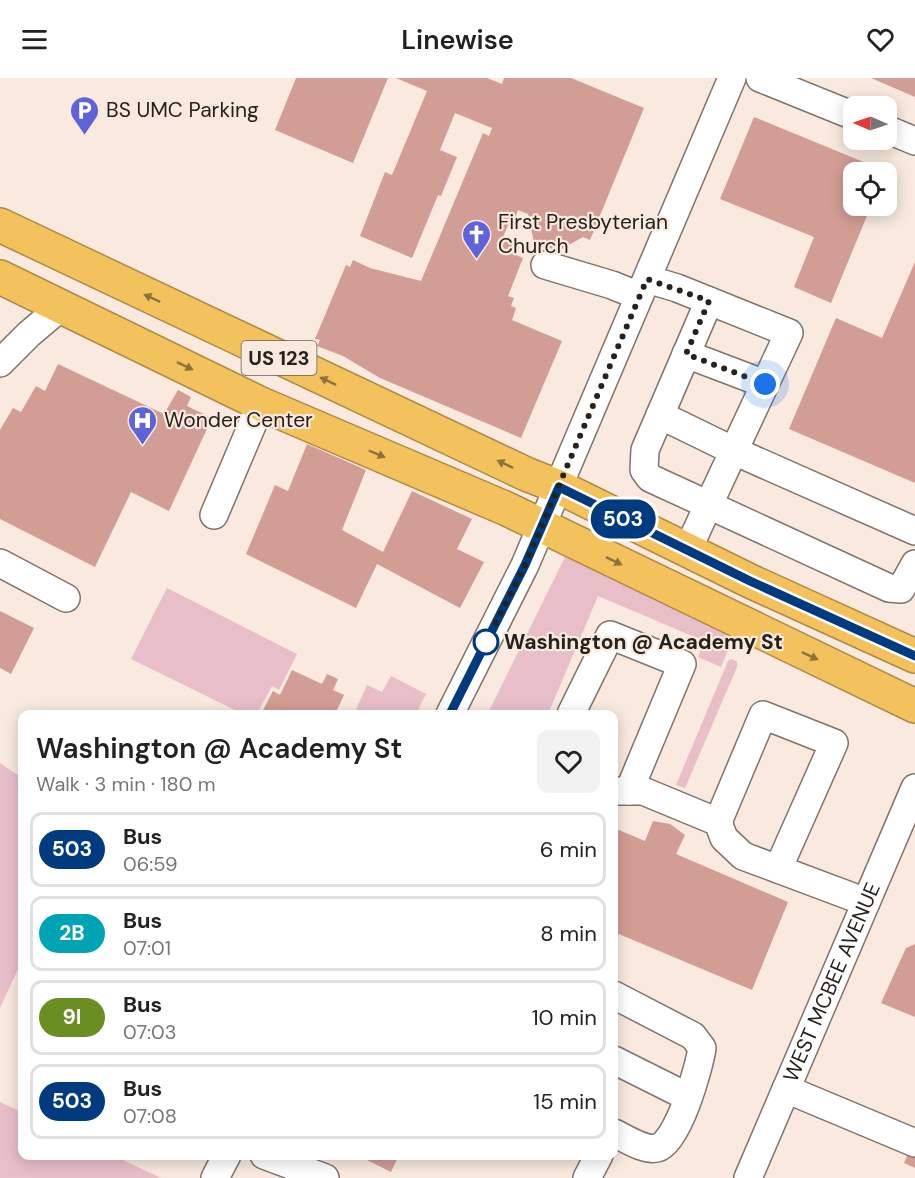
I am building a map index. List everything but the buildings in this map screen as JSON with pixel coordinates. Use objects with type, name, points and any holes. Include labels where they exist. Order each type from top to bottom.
[{"type":"highway","name":"US 123","points":[[0,225],[526,474],[559,487],[687,551],[915,656]]},
{"type":"highway","name":"US 123","points":[[0,277],[261,404],[542,526],[915,706]]},
{"type":"street","points":[[452,710],[525,565],[732,78]]},
{"type":"street","points":[[760,78],[843,112]]},
{"type":"street","points":[[897,134],[915,141]]},
{"type":"street","points":[[546,265],[612,285],[643,288],[709,301],[789,333],[687,551]]},
{"type":"street","points":[[709,301],[645,450],[644,470],[650,478],[889,588],[901,589],[915,564]]},
{"type":"street","points":[[0,363],[61,306]]},
{"type":"street","points":[[686,354],[765,384]]},
{"type":"street","points":[[214,515],[261,404]]},
{"type":"street","points":[[660,415],[734,451],[915,531]]},
{"type":"street","points":[[0,563],[66,598]]},
{"type":"street","points":[[573,710],[610,634],[682,664],[621,791],[643,791],[718,822]]},
{"type":"street","points":[[778,869],[834,743],[763,715],[718,822],[724,838],[743,856],[866,902]]},
{"type":"street","name":"WEST MCBEE AVENUE","points":[[748,1178],[915,788]]},
{"type":"street","points":[[618,997],[693,1036],[702,1048],[699,1067],[688,1097],[679,1121],[666,1144],[658,1148],[650,1148],[618,1135]]},
{"type":"street","points":[[618,1062],[688,1097]]},
{"type":"street","points":[[786,1089],[915,1143]]},
{"type":"street","points":[[215,1178],[224,1160]]},
{"type":"street","points":[[277,1160],[320,1177]]},
{"type":"street","points":[[587,1178],[596,1160]]},
{"type":"shaded area","points":[[565,557],[735,633],[721,667],[698,657],[704,641],[598,596],[550,710],[489,710]]},
{"type":"shaded area","points":[[167,588],[297,654],[279,690],[272,686],[259,710],[235,710],[131,659]]},
{"type":"shaded area","points":[[731,659],[737,662],[737,667],[685,788],[676,785],[728,661]]},
{"type":"shaded area","points":[[391,676],[426,694],[418,710],[356,710],[367,685],[382,692]]},
{"type":"shaded area","points":[[0,763],[18,775],[18,969],[0,1008]]},
{"type":"shaded area","points":[[0,1102],[18,1110],[18,1160],[123,1160],[161,1178],[0,1178]]},
{"type":"bus line","name":"503","points":[[452,710],[525,565],[559,487],[750,581],[915,656]]},
{"type":"place","name":"BS UMC Parking","points":[[85,136]]},
{"type":"place","name":"First Presbyterian Church","points":[[477,260]]},
{"type":"place","name":"Wonder Center","points":[[143,446]]},
{"type":"place","name":"Washington @ Academy St","points":[[486,642]]},
{"type":"route","points":[[486,642],[525,565],[647,279],[709,301],[686,354],[765,384]]}]
